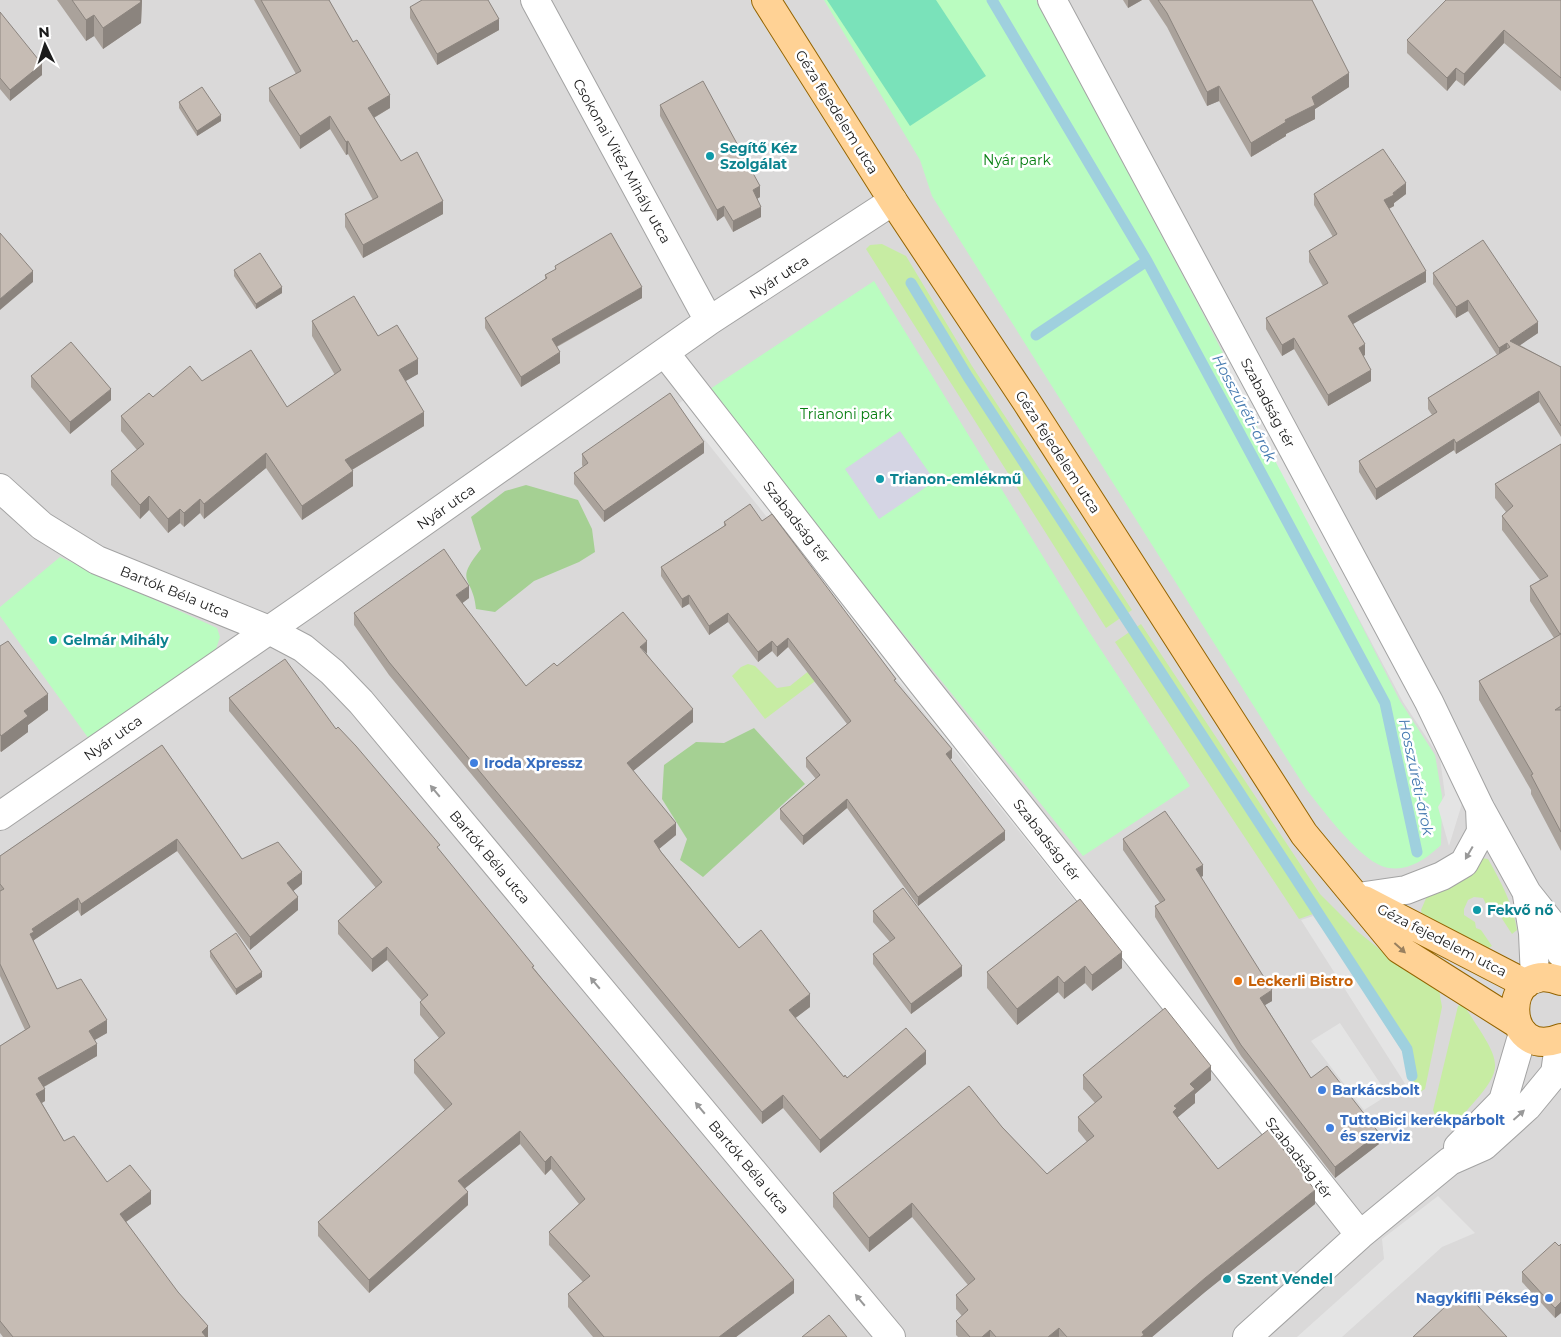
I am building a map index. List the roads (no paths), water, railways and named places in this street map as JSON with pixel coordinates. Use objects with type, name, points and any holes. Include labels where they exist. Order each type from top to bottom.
[{"type":"main road","name":"Géza fejedelem utca","points":[[766,0],[893,201],[1026,401],[1304,834],[1358,897],[1399,949],[1520,1028]]},
{"type":"main road","name":"Géza fejedelem utca","points":[[1358,897],[1428,931],[1541,981]]},
{"type":"main road","points":[[1541,981],[1517,995],[1513,1009],[1520,1028],[1541,1041],[1560,1039]]},
{"type":"street","name":"Csokonai Vitéz Mihály utca","points":[[535,0],[709,321]]},
{"type":"street","name":"Szabadság tér","points":[[1052,0],[1429,702],[1480,808],[1527,893],[1554,927],[1561,953]]},
{"type":"street","name":"Nyár utca","points":[[0,816],[666,353],[709,321],[893,201]]},
{"type":"street","name":"Szabadság tér","points":[[666,353],[928,691],[1360,1235]]},
{"type":"street","name":"Bartók Béla utca","points":[[0,488],[42,526],[97,560],[269,630],[303,648],[332,672],[361,702],[891,1337]]},
{"type":"street","name":"Szabadság tér","points":[[1358,897],[1406,890],[1442,876],[1464,863],[1481,832],[1480,808]]},
{"type":"street","name":"Szabadság tér","points":[[1527,893],[1541,981]]},
{"type":"street","points":[[1450,1161],[1457,1148],[1503,1101],[1520,1028]]},
{"type":"street","points":[[1247,1337],[1360,1235],[1450,1161],[1484,1146],[1527,1107],[1556,1073],[1560,1039]]},
{"type":"waterway","name":"Hosszúréti-árok","points":[[992,0],[1147,261],[1385,703],[1417,852]]},
{"type":"waterway","points":[[1036,335],[1147,261]]},
{"type":"waterway","points":[[911,283],[968,377],[1407,1049],[1412,1076]]},
{"type":"place","name":"Segítő Kéz Szolgálat","points":[[710,156]]},
{"type":"place","name":"Trianon-emlékmű","points":[[880,479]]},
{"type":"place","name":"Gelmár Mihály","points":[[53,640]]},
{"type":"place","name":"Iroda Xpressz","points":[[474,763]]},
{"type":"place","name":"Fekvő nő","points":[[1477,910]]},
{"type":"place","name":"Leckerli Bistro","points":[[1238,981]]},
{"type":"place","name":"Barkácsbolt","points":[[1322,1090]]},
{"type":"place","name":"TuttoBici kerékpárbolt és szerviz","points":[[1330,1128]]},
{"type":"place","name":"Szent Vendel","points":[[1227,1279]]},
{"type":"place","name":"Nagykifli Pékség","points":[[1549,1298]]},
{"type":"park label","name":"Nyár park","points":[[1017,160]]},
{"type":"park label","name":"Trianoni park","points":[[846,414]]}]
